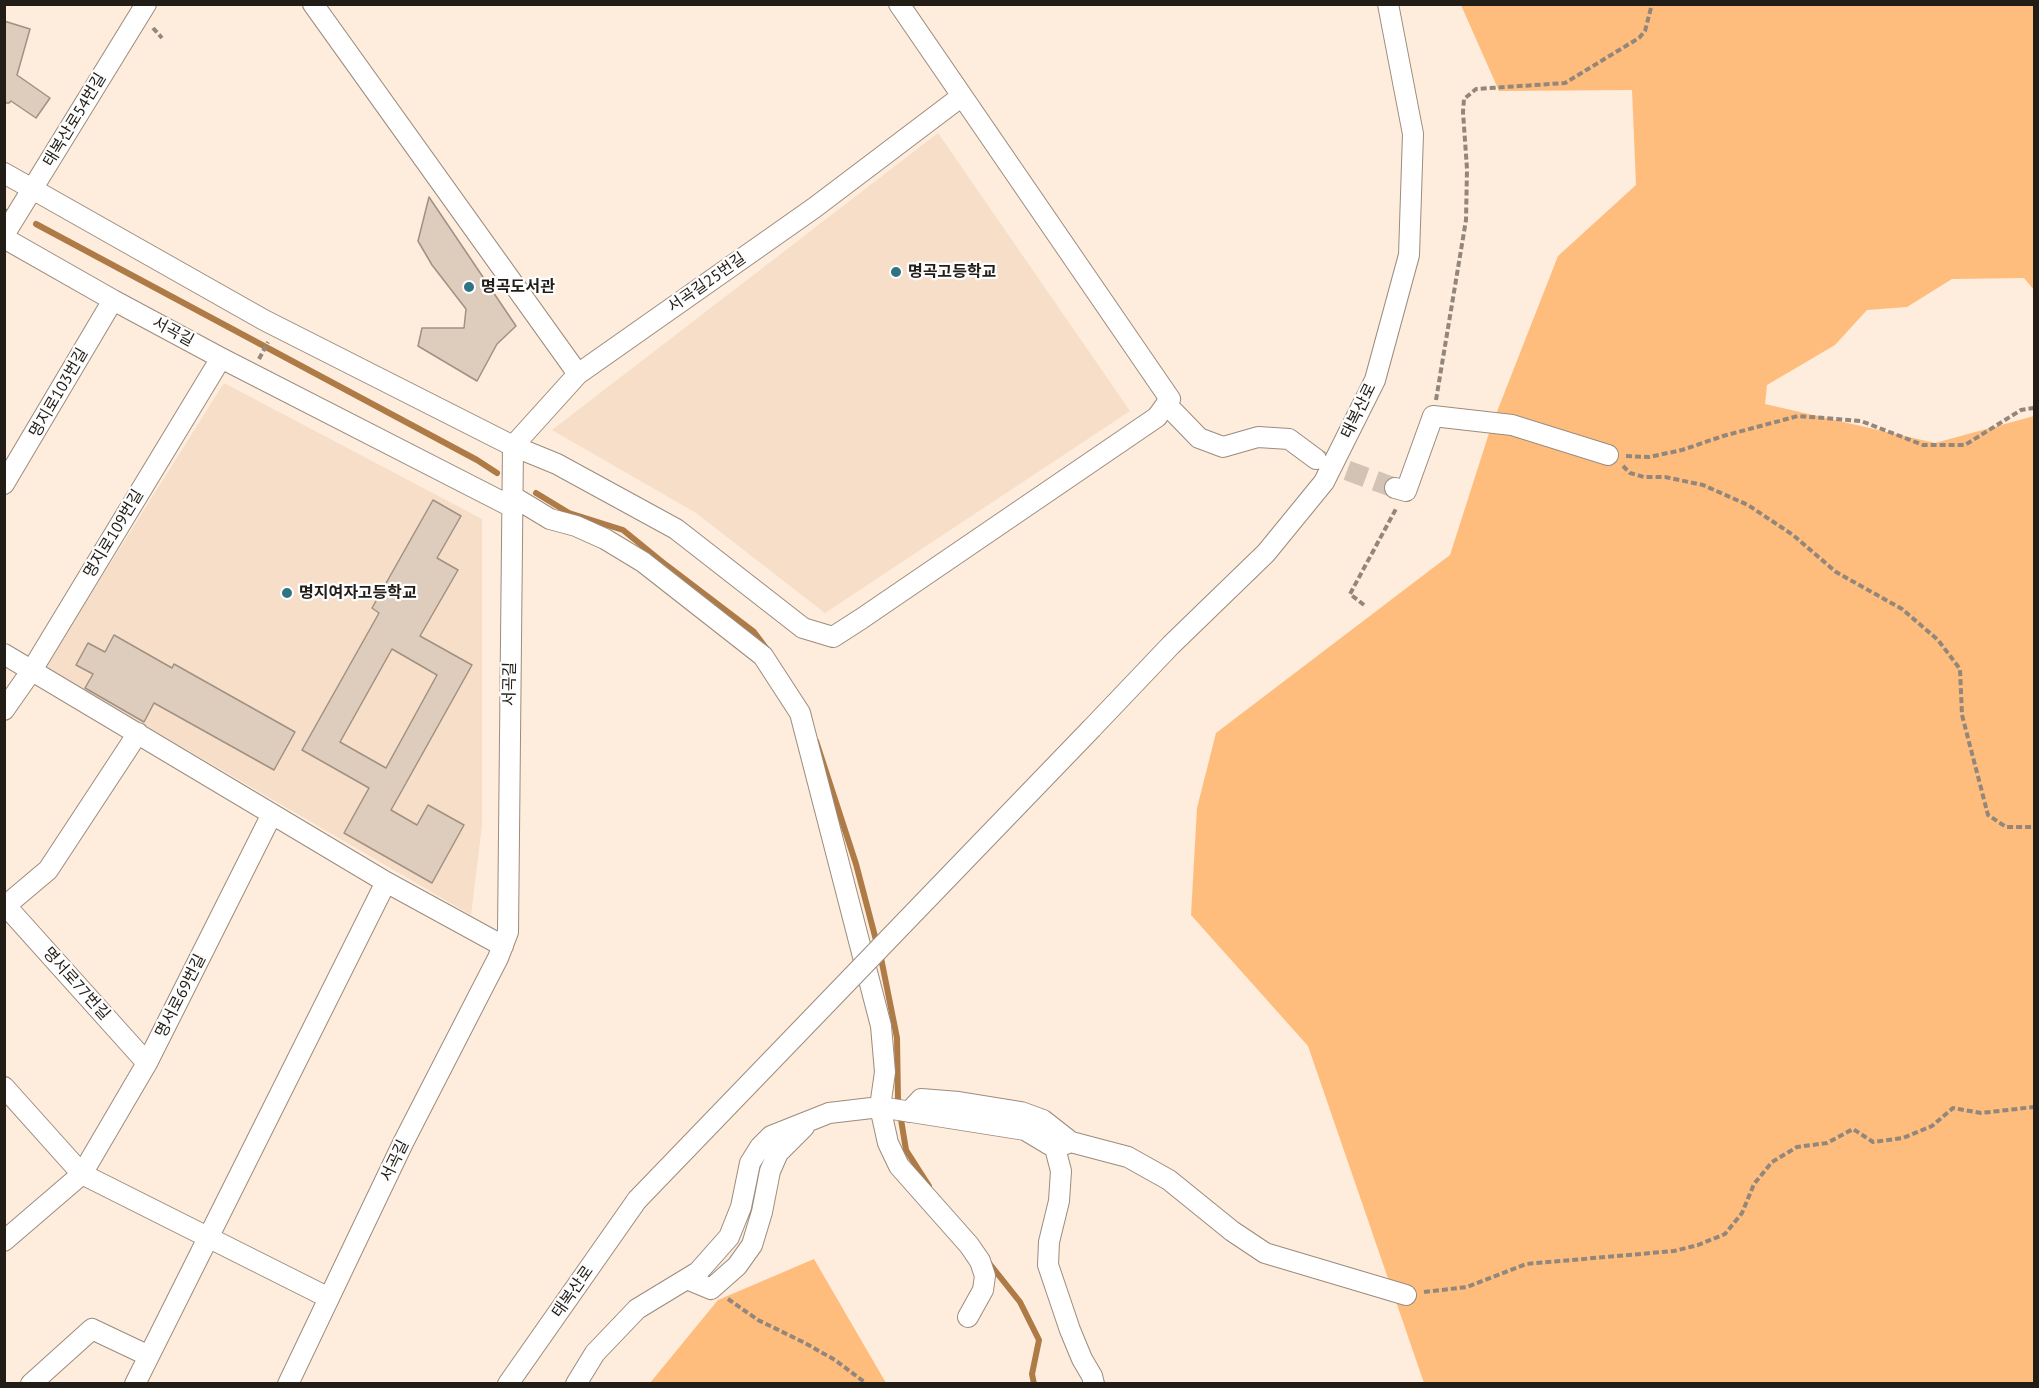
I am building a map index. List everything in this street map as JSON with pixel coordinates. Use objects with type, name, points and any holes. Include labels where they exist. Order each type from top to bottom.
[{"type":"street","name":"태복산로54번길","points":[[4,237],[146,4]]},
{"type":"street","points":[[313,4],[578,374]]},
{"type":"street","points":[[4,173],[264,320],[513,446],[557,464],[675,530],[803,628],[833,637],[1157,417],[1170,399],[899,4]]},
{"type":"street","name":"태복산로","points":[[508,1383],[638,1200],[1171,645],[1266,553],[1324,482],[1375,380],[1409,255],[1413,134],[1388,4]]},
{"type":"street","name":"서곡길25번길","points":[[513,446],[578,374],[814,208],[962,96]]},
{"type":"street","name":"서곡길","points":[[4,237],[113,300],[221,358],[512,502],[507,932],[498,958],[404,1143],[288,1383]]},
{"type":"street","name":"명지로103번길","points":[[4,484],[113,300]]},
{"type":"street","name":"명지로109번길","points":[[4,710],[32,670],[221,358]]},
{"type":"street","points":[[1167,404],[1199,438],[1223,447],[1258,436],[1289,439],[1316,459]]},
{"type":"street","points":[[1401,489],[1433,416],[1512,425],[1608,455]]},
{"type":"street","points":[[513,446],[512,502],[605,539],[643,562],[763,656],[800,713],[880,1026],[885,1072],[880,1107],[888,1143],[900,1166],[969,1245],[980,1261],[985,1276],[983,1290],[968,1317]]},
{"type":"street","points":[[4,654],[386,882],[503,946]]},
{"type":"street","points":[[5,907],[48,870],[138,734]]},
{"type":"street","name":"명서로69번길","points":[[82,1174],[147,1063],[272,814]]},
{"type":"street","points":[[135,1383],[386,882]]},
{"type":"street","name":"명서로77번길","points":[[5,907],[147,1063]]},
{"type":"street","points":[[4,1087],[82,1174],[329,1298]]},
{"type":"street","points":[[576,1383],[595,1353],[637,1309],[698,1272],[729,1237],[741,1207],[750,1163],[760,1147],[771,1136],[829,1113],[880,1107],[909,1112],[921,1099],[959,1102],[1021,1112],[1043,1120],[1063,1145],[1128,1157],[1169,1180],[1232,1231],[1265,1253],[1406,1295]]},
{"type":"street","points":[[687,1278],[711,1289],[737,1266],[752,1245],[762,1212],[770,1171],[778,1153],[812,1118]]},
{"type":"street","points":[[1063,1145],[1059,1201],[1049,1242],[1048,1265],[1070,1330],[1094,1383]]},
{"type":"street","points":[[4,1241],[82,1174]]},
{"type":"street","points":[[31,1383],[92,1329],[149,1356]]},
{"type":"path","points":[[1433,416],[1466,220],[1467,169],[1464,99],[1476,89],[1565,83],[1640,38],[1645,31],[1652,4]]},
{"type":"path","points":[[251,373],[277,326]]},
{"type":"path","points":[[1608,455],[1649,457],[1682,450],[1723,436],[1798,416],[1861,421],[1923,445],[1965,445],[2021,410],[2034,408]]},
{"type":"path","points":[[1608,455],[1617,460],[1630,473],[1703,485],[1748,506],[1793,535],[1836,572],[1902,609],[1938,640],[1960,669],[1962,715],[1988,815],[2006,827],[2034,827]]},
{"type":"path","points":[[1364,605],[1350,594],[1401,489]]},
{"type":"path","points":[[1406,1295],[1467,1287],[1526,1264],[1674,1251],[1698,1245],[1725,1234],[1742,1213],[1754,1184],[1772,1162],[1797,1147],[1827,1143],[1853,1129],[1873,1142],[1903,1138],[1932,1126],[1953,1108],[1981,1113],[2034,1107]]},
{"type":"path","points":[[714,1286],[758,1320],[803,1341],[867,1383]]},
{"type":"shaded area","points":[[1461,5],[2034,5],[2034,290],[2024,278],[1952,279],[1907,307],[1867,310],[1835,345],[1767,385],[1765,404],[1935,443],[2034,416],[2034,1383],[1424,1383],[1308,1046],[1191,915],[1197,808],[1216,733],[1450,555],[1491,427],[1558,256],[1636,185],[1632,90],[1499,91]]},
{"type":"shaded area","name":"명곡고등학교","points":[[938,133],[1130,411],[825,613],[696,513],[552,430]]},
{"type":"shaded area","name":"명지여자고등학교","points":[[224,383],[482,519],[482,825],[471,915],[45,667]]},
{"type":"shaded area","points":[[814,1259],[886,1383],[650,1383],[718,1300]]},
{"type":"building","points":[[4,21],[30,29],[17,75],[50,98],[36,118],[11,101],[4,103]]},
{"type":"building","name":"명곡도서관","points":[[429,197],[516,326],[497,344],[477,381],[418,346],[422,328],[464,328],[466,309],[432,265],[418,241]]},
{"type":"building","points":[[433,500],[461,516],[437,558],[458,570],[420,636],[472,665],[391,810],[417,825],[428,805],[464,825],[432,883],[344,833],[369,788],[302,750],[379,613],[372,608]],"holes":[[[392,649],[437,675],[386,768],[340,742]]]},
{"type":"building","points":[[114,635],[172,668],[174,664],[295,732],[274,770],[154,703],[144,722],[85,688],[93,674],[76,665],[88,643],[105,652]]},
{"type":"waterway","points":[[36,224],[477,460],[497,473]]},
{"type":"waterway","points":[[536,493],[569,513],[623,530],[754,632],[766,648]]},
{"type":"waterway","points":[[816,741],[856,864],[877,944]]},
{"type":"waterway","points":[[880,953],[897,1038],[898,1101],[906,1150],[929,1186]]},
{"type":"waterway","points":[[989,1263],[1020,1302],[1039,1340],[1032,1374],[1034,1384]]},
{"type":"tunnel","points":[[1319,460],[1395,488]]},
{"type":"place","name":"명곡고등학교","points":[[896,272]]},
{"type":"place","name":"명곡도서관","points":[[469,287]]},
{"type":"place","name":"명지여자고등학교","points":[[287,593]]}]
